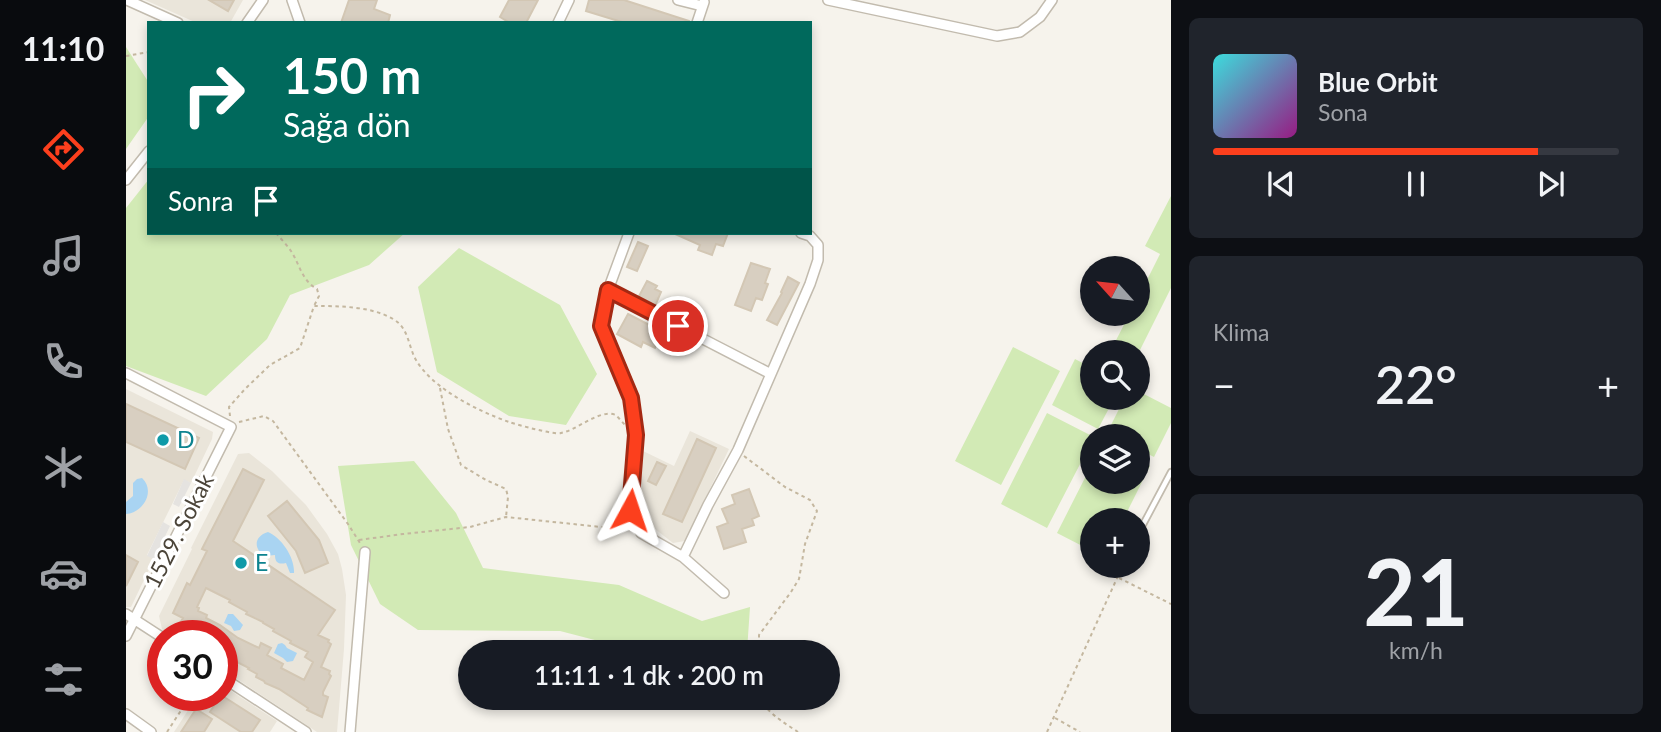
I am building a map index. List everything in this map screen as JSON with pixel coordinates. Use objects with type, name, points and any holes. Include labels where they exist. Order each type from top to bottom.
[{"type":"street","points":[[248,21],[263,0]]},
{"type":"street","points":[[292,0],[299,21]]},
{"type":"street","points":[[559,21],[569,0]]},
{"type":"street","points":[[678,0],[703,3],[698,21]]},
{"type":"street","points":[[828,0],[997,36],[1020,32],[1040,17],[1052,0]]},
{"type":"street","points":[[130,1],[174,21]]},
{"type":"street","points":[[126,180],[147,154]]},
{"type":"street","points":[[628,235],[608,290],[601,326],[631,398],[636,435],[630,510],[641,533],[683,557],[724,593]]},
{"type":"street","points":[[683,557],[738,450],[798,316],[818,260],[818,245],[807,235]]},
{"type":"street","points":[[608,290],[771,374]]},
{"type":"street","points":[[126,373],[231,427]]},
{"type":"street","name":"1529. Sokak","points":[[126,636],[130,617],[231,427]]},
{"type":"street","points":[[350,732],[365,552]]},
{"type":"street","points":[[130,617],[147,628]]},
{"type":"street","points":[[238,687],[306,732]]},
{"type":"street","points":[[126,714],[151,732]]},
{"type":"lane","points":[[1150,511],[1171,472]]},
{"type":"path","points":[[126,56],[147,52]]},
{"type":"path","points":[[278,235],[291,251],[309,285],[317,289],[319,296],[300,348],[270,365],[244,389],[229,407],[231,427],[239,422],[264,416],[273,421],[365,552]]},
{"type":"path","points":[[314,306],[342,306],[371,311],[394,319],[407,334],[415,358],[430,379],[462,400],[508,422],[560,434],[606,414],[617,415],[636,435]]},
{"type":"path","points":[[440,387],[448,429],[461,465],[506,489],[506,517]]},
{"type":"path","points":[[738,450],[756,466],[810,500],[817,511],[805,544],[799,579],[759,635],[759,640]]},
{"type":"path","points":[[358,540],[470,527],[506,517],[641,533]]},
{"type":"path","points":[[1047,732],[1117,578]]},
{"type":"path","points":[[1119,578],[1171,604]]},
{"type":"path","points":[[767,710],[798,732]]},
{"type":"path","points":[[167,732],[181,711]]},
{"type":"path","points":[[1054,718],[1080,732]]},
{"type":"shaded area","points":[[145,0],[243,0],[231,21],[192,21]]},
{"type":"shaded area","points":[[126,389],[213,432],[191,483],[184,480],[147,555],[154,559],[131,607],[126,607]]},
{"type":"shaded area","points":[[690,431],[729,449],[685,541],[673,543],[641,518],[637,502],[643,451],[674,466]]},
{"type":"shaded area","points":[[249,453],[272,471],[306,505],[338,554],[346,595],[337,732],[317,732],[238,680],[238,620],[160,620],[159,616],[238,454]]},
{"type":"shaded area","points":[[184,479],[191,483],[179,507],[173,504]]},
{"type":"shaded area","points":[[163,522],[170,526],[154,559],[147,556]]},
{"type":"shaded area","points":[[238,695],[277,721],[270,732],[174,732],[188,711],[238,711]]},
{"type":"green space","points":[[126,47],[147,80],[147,119],[126,149]]},
{"type":"green space","points":[[147,182],[147,235],[403,235],[369,265],[290,295],[267,339],[206,396],[126,366],[126,208]]},
{"type":"green space","points":[[1171,196],[1171,288],[1145,340],[1116,340],[1123,326],[1150,326],[1150,274],[1160,254],[1145,246]]},
{"type":"green space","points":[[459,248],[560,305],[597,374],[566,425],[509,416],[437,372],[418,287]]},
{"type":"green space","points":[[1013,347],[1060,371],[1001,485],[955,461]]},
{"type":"green space","points":[[1075,359],[1080,362],[1080,410],[1108,410],[1101,424],[1088,424],[1052,405]]},
{"type":"green space","points":[[1150,397],[1171,408],[1171,423],[1154,457],[1150,455],[1150,424],[1112,424],[1118,410],[1150,410]]},
{"type":"green space","points":[[1047,413],[1080,430],[1080,464],[1047,528],[1001,504]]},
{"type":"green space","points":[[414,461],[456,513],[483,568],[619,585],[702,621],[750,607],[748,640],[595,640],[560,631],[418,630],[380,604],[351,545],[338,466]]},
{"type":"green space","points":[[1080,488],[1080,494],[1136,494],[1129,508],[1080,508],[1080,545],[1057,533]]},
{"type":"water","points":[[142,478],[148,489],[146,500],[138,510],[126,514],[126,502],[133,496],[133,483]]},
{"type":"water","points":[[268,532],[287,549],[294,573],[290,573],[286,563],[278,562],[275,555],[265,556],[258,550],[260,536]]},
{"type":"water","points":[[228,614],[233,614],[243,625],[238,630],[238,620],[225,620]]},
{"type":"water","points":[[282,643],[297,653],[293,661],[287,662],[274,653],[278,644]]},
{"type":"building","points":[[209,0],[234,0],[228,11]]},
{"type":"building","points":[[349,0],[377,0],[374,9],[390,15],[388,21],[342,21]]},
{"type":"building","points":[[509,0],[538,0],[527,21],[507,21],[500,17]]},
{"type":"building","points":[[589,0],[624,0],[689,21],[618,21],[586,11]]},
{"type":"building","points":[[678,235],[727,235],[723,246],[716,244],[712,255],[698,250],[700,245]]},
{"type":"building","points":[[638,242],[648,246],[637,271],[627,267]]},
{"type":"building","points":[[751,263],[770,269],[762,300],[756,298],[751,311],[735,305]]},
{"type":"building","points":[[788,277],[799,283],[777,325],[767,320]]},
{"type":"building","points":[[647,281],[657,286],[655,289],[661,292],[655,306],[638,298]]},
{"type":"building","points":[[628,314],[663,332],[655,348],[643,342],[641,347],[617,334]]},
{"type":"building","name":"D","points":[[126,404],[199,438],[185,469],[126,442]]},
{"type":"building","points":[[697,439],[716,448],[682,522],[663,514]]},
{"type":"building","points":[[657,462],[666,466],[656,485],[648,481]]},
{"type":"building","points":[[243,469],[264,480],[233,541],[335,610],[318,635],[329,640],[331,644],[321,667],[330,671],[331,676],[323,692],[323,695],[328,697],[322,717],[265,683],[256,677],[257,674],[238,662],[238,638],[259,648],[261,643],[271,648],[267,655],[283,664],[281,668],[304,680],[313,662],[305,657],[308,652],[246,614],[247,612],[229,602],[230,600],[206,588],[197,607],[198,611],[207,615],[206,618],[210,620],[182,620],[183,618],[173,613],[187,583],[190,585],[207,551],[202,549]]},
{"type":"building","points":[[749,489],[759,516],[752,519],[754,525],[742,529],[746,542],[724,549],[717,527],[728,523],[722,509],[735,504],[732,495]]},
{"type":"building","points":[[287,501],[319,540],[328,563],[305,573],[296,551],[268,516]]},
{"type":"building","points":[[126,555],[138,562],[126,586]]},
{"type":"building","points":[[238,706],[260,720],[252,732],[241,732],[210,712],[238,711]]},
{"type":"building","points":[[195,711],[212,719],[204,732],[181,732]]},
{"type":"place","name":"D","points":[[163,440]]},
{"type":"place","name":"E","points":[[241,563]]},
{"type":"route","points":[[630,510],[636,435],[631,398],[601,326],[608,290],[678,326]]}]
